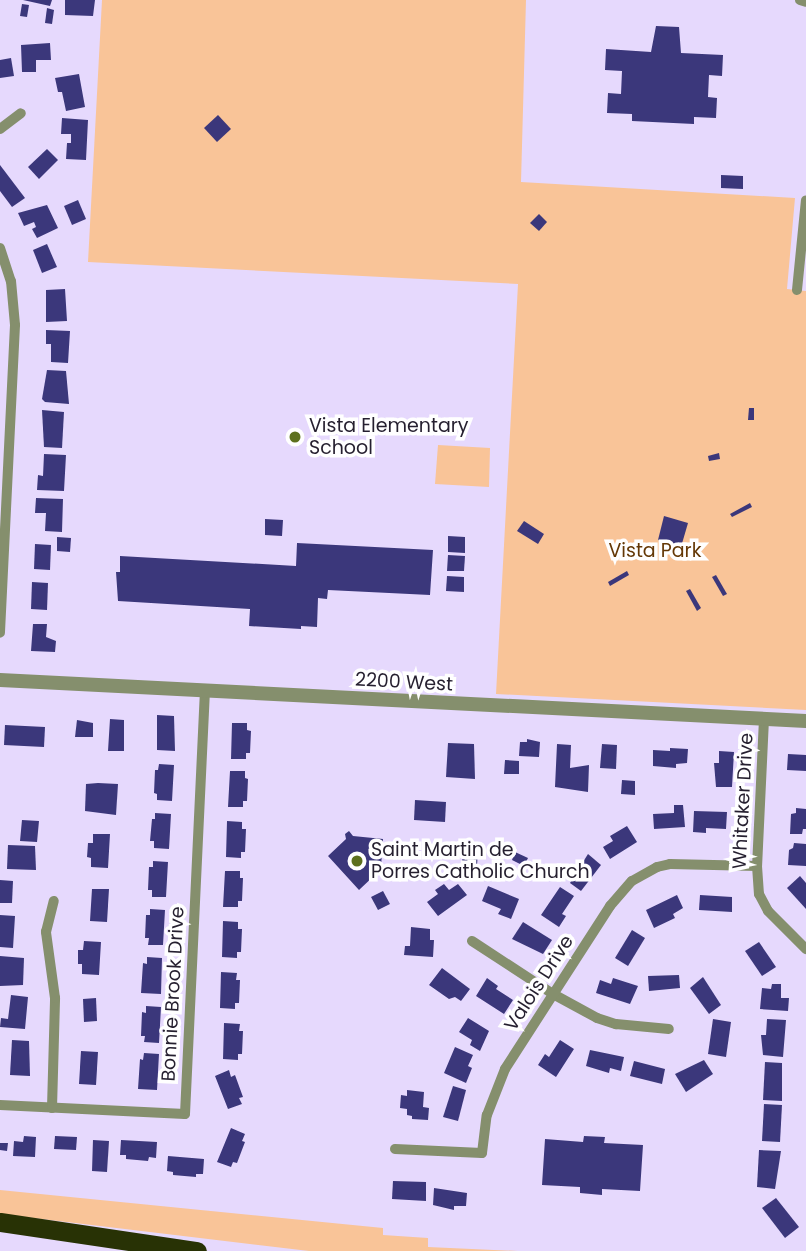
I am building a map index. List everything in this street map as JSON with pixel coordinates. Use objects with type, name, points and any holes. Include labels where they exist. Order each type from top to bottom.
[{"type":"highway","points":[[0,1222],[197,1251]]},
{"type":"street","points":[[800,0],[806,2]]},
{"type":"street","points":[[0,129],[21,113]]},
{"type":"street","points":[[797,290],[806,200]]},
{"type":"street","points":[[0,248],[11,281],[15,325],[0,633]]},
{"type":"street","name":"2200 West","points":[[0,680],[806,721]]},
{"type":"street","name":"Bonnie Brook Drive","points":[[0,1105],[185,1114],[205,691]]},
{"type":"street","name":"Whitaker Drive","points":[[764,719],[757,866],[762,903],[806,949]]},
{"type":"street","name":"Valois Drive","points":[[395,1149],[482,1153],[487,1115],[505,1069],[610,906],[632,881],[644,873],[670,864],[757,866]]},
{"type":"street","points":[[52,1108],[55,998],[46,932],[54,901]]},
{"type":"street","points":[[472,941],[553,994],[616,1024],[669,1029]]},
{"type":"green space","name":"Vista Park","points":[[102,0],[526,0],[521,182],[795,198],[787,289],[806,291],[806,710],[496,694],[518,284],[88,262]]},
{"type":"green space","points":[[438,445],[490,448],[489,487],[435,484]]},
{"type":"green space","points":[[0,1190],[383,1228],[383,1235],[428,1238],[428,1247],[518,1251],[309,1251],[0,1214]]},
{"type":"building","points":[[23,0],[52,0],[50,6]]},
{"type":"building","points":[[65,0],[95,0],[93,16],[65,15]]},
{"type":"building","points":[[22,4],[29,5],[27,17],[20,16]]},
{"type":"building","points":[[47,8],[54,10],[52,24],[45,23]]},
{"type":"building","points":[[656,26],[679,27],[681,53],[723,55],[722,76],[709,75],[708,97],[717,98],[716,118],[694,117],[694,124],[632,121],[632,114],[607,113],[608,93],[621,94],[622,71],[605,70],[606,49],[651,52]]},
{"type":"building","points":[[50,43],[51,60],[36,60],[36,72],[22,72],[21,45]]},
{"type":"building","points":[[11,58],[14,76],[0,78],[0,60]]},
{"type":"building","points":[[79,74],[85,107],[66,111],[62,92],[58,92],[55,78]]},
{"type":"building","points":[[218,115],[231,129],[217,142],[204,128]]},
{"type":"building","points":[[62,118],[88,120],[86,160],[66,159],[67,143],[71,143],[71,134],[61,134]]},
{"type":"building","points":[[47,149],[58,160],[39,179],[28,167]]},
{"type":"building","points":[[0,165],[25,198],[12,207],[0,191]]},
{"type":"building","points":[[721,175],[743,176],[743,189],[721,188]]},
{"type":"building","points":[[78,200],[86,219],[72,225],[64,206]]},
{"type":"building","points":[[47,205],[58,228],[37,238],[32,229],[36,227],[34,222],[24,226],[18,213]]},
{"type":"building","points":[[539,214],[547,222],[539,231],[530,223]]},
{"type":"building","points":[[47,244],[57,267],[42,273],[33,250]]},
{"type":"building","points":[[65,289],[67,321],[46,322],[46,290]]},
{"type":"building","points":[[46,330],[70,331],[68,363],[51,362],[51,344],[46,344]]},
{"type":"building","points":[[47,370],[66,371],[69,404],[45,402],[42,399]]},
{"type":"building","points":[[749,408],[754,408],[754,420],[748,420]]},
{"type":"building","points":[[42,410],[64,412],[62,448],[44,447]]},
{"type":"building","points":[[719,453],[720,459],[709,461],[708,456]]},
{"type":"building","points":[[44,454],[66,455],[64,491],[37,490],[38,475],[43,476]]},
{"type":"building","points":[[36,498],[63,499],[62,532],[45,531],[46,513],[35,513]]},
{"type":"building","points":[[750,503],[752,507],[732,517],[730,514]]},
{"type":"building","points":[[664,516],[688,523],[681,547],[658,540]]},
{"type":"building","points":[[265,519],[283,520],[282,536],[265,535]]},
{"type":"building","points":[[524,521],[544,534],[538,544],[517,531]]},
{"type":"building","points":[[448,536],[465,537],[465,553],[448,552]]},
{"type":"building","points":[[57,537],[71,538],[70,552],[57,551]]},
{"type":"building","points":[[297,543],[433,550],[430,595],[328,590],[327,599],[318,598],[317,627],[301,626],[301,629],[249,626],[250,609],[118,601],[116,572],[120,572],[120,556],[296,566]]},
{"type":"building","points":[[35,544],[51,545],[50,570],[34,569]]},
{"type":"building","points":[[448,555],[465,556],[464,571],[447,571]]},
{"type":"building","points":[[627,571],[629,575],[610,586],[608,582]]},
{"type":"building","points":[[716,575],[727,594],[723,596],[712,577]]},
{"type":"building","points":[[447,576],[464,577],[464,592],[446,591]]},
{"type":"building","points":[[32,582],[48,583],[47,610],[31,609]]},
{"type":"building","points":[[690,589],[701,608],[697,611],[686,591]]},
{"type":"building","points":[[33,624],[47,624],[46,637],[56,641],[55,652],[31,651]]},
{"type":"building","points":[[157,715],[174,716],[175,751],[157,750]]},
{"type":"building","points":[[110,719],[124,720],[124,751],[108,751]]},
{"type":"building","points":[[77,720],[93,723],[93,737],[75,737]]},
{"type":"building","points":[[232,723],[247,723],[247,730],[251,731],[250,753],[246,753],[246,759],[231,759]]},
{"type":"building","points":[[5,725],[45,727],[44,747],[4,745]]},
{"type":"building","points":[[527,739],[540,742],[539,757],[519,756],[520,742],[527,742]]},
{"type":"building","points":[[448,743],[474,744],[475,779],[446,777]]},
{"type":"building","points":[[557,744],[571,745],[570,768],[589,765],[588,792],[555,787]]},
{"type":"building","points":[[602,744],[617,745],[616,769],[600,768]]},
{"type":"building","points":[[670,748],[688,749],[687,763],[676,764],[676,768],[653,766],[653,750],[670,751]]},
{"type":"building","points":[[719,751],[734,752],[732,787],[716,787],[714,763],[719,763]]},
{"type":"building","points":[[788,754],[806,755],[806,771],[787,770]]},
{"type":"building","points":[[505,760],[519,761],[519,774],[504,774]]},
{"type":"building","points":[[159,764],[174,765],[172,801],[157,800],[157,794],[154,793],[155,770],[158,770]]},
{"type":"building","points":[[230,771],[245,771],[245,778],[248,779],[247,801],[243,801],[243,807],[228,807]]},
{"type":"building","points":[[622,780],[635,781],[635,795],[621,794]]},
{"type":"building","points":[[86,784],[118,784],[116,815],[85,811]]},
{"type":"building","points":[[415,800],[446,802],[445,822],[414,820]]},
{"type":"building","points":[[674,805],[683,805],[685,827],[654,829],[653,814],[674,813]]},
{"type":"building","points":[[796,808],[806,809],[806,829],[803,829],[802,834],[790,834],[791,814],[796,813]]},
{"type":"building","points":[[694,811],[727,812],[726,829],[706,828],[706,833],[693,832]]},
{"type":"building","points":[[155,813],[171,814],[169,849],[154,848],[154,841],[150,841]]},
{"type":"building","points":[[22,820],[39,821],[37,842],[20,841]]},
{"type":"building","points":[[227,821],[242,822],[242,829],[246,829],[245,852],[241,852],[241,858],[226,857]]},
{"type":"building","points":[[627,826],[637,842],[610,859],[603,847],[613,841],[610,836]]},
{"type":"building","name":"Saint Martin de Porres Catholic Church","points":[[349,831],[353,836],[383,839],[381,867],[384,873],[377,873],[359,890],[328,856],[346,839],[345,834]]},
{"type":"building","points":[[93,834],[110,834],[108,868],[91,867],[91,858],[87,857],[88,843],[93,843]]},
{"type":"building","points":[[794,843],[806,844],[806,866],[788,865],[789,850]]},
{"type":"building","points":[[8,845],[35,846],[36,870],[7,869]]},
{"type":"building","points":[[463,848],[478,849],[477,866],[462,866]]},
{"type":"building","points":[[515,852],[528,858],[524,866],[512,860]]},
{"type":"building","points":[[588,854],[601,865],[581,891],[570,883]]},
{"type":"building","points":[[153,861],[168,862],[166,897],[152,897],[152,890],[148,890],[149,867],[153,867]]},
{"type":"building","points":[[225,871],[240,871],[240,878],[243,878],[242,901],[238,901],[238,907],[223,907]]},
{"type":"building","points":[[800,876],[806,883],[806,909],[787,888]]},
{"type":"building","points":[[0,880],[13,881],[12,903],[0,903]]},
{"type":"building","points":[[444,884],[449,890],[458,884],[467,895],[438,916],[427,902],[438,894],[435,890]]},
{"type":"building","points":[[488,886],[519,899],[511,919],[498,914],[501,909],[482,901]]},
{"type":"building","points":[[560,887],[574,896],[562,914],[566,916],[559,927],[541,915]]},
{"type":"building","points":[[92,889],[109,889],[107,922],[90,921]]},
{"type":"building","points":[[383,891],[390,904],[378,910],[371,897]]},
{"type":"building","points":[[677,895],[683,908],[673,914],[675,918],[654,928],[646,910]]},
{"type":"building","points":[[700,895],[732,897],[732,912],[699,910]]},
{"type":"building","points":[[150,909],[165,910],[163,945],[148,945],[149,938],[145,938],[146,915],[150,915]]},
{"type":"building","points":[[0,915],[15,916],[13,948],[0,947]]},
{"type":"building","points":[[223,921],[238,922],[238,929],[242,929],[241,952],[237,952],[237,958],[222,957]]},
{"type":"building","points":[[523,922],[552,940],[543,954],[512,939]]},
{"type":"building","points":[[411,927],[430,929],[430,940],[434,940],[433,957],[404,955],[405,946],[410,946]]},
{"type":"building","points":[[632,930],[645,938],[628,966],[615,958]]},
{"type":"building","points":[[84,941],[101,942],[99,975],[82,974],[82,964],[78,964],[78,950],[83,950]]},
{"type":"building","points":[[759,942],[776,967],[762,976],[745,951]]},
{"type":"building","points":[[0,956],[24,958],[23,985],[0,986]]},
{"type":"building","points":[[147,957],[162,958],[161,994],[141,993],[143,963],[147,964]]},
{"type":"building","points":[[442,968],[470,989],[461,1001],[455,997],[449,999],[429,985]]},
{"type":"building","points":[[221,972],[237,973],[236,980],[240,980],[239,1003],[235,1003],[235,1009],[220,1008]]},
{"type":"building","points":[[679,975],[680,988],[649,991],[648,976]]},
{"type":"building","points":[[703,977],[721,1005],[709,1014],[690,988]]},
{"type":"building","points":[[487,978],[498,986],[496,989],[513,1000],[504,1014],[476,996]]},
{"type":"building","points":[[613,978],[638,986],[630,1004],[596,993],[600,980],[611,984]]},
{"type":"building","points":[[772,984],[781,984],[781,998],[789,998],[788,1011],[760,1009],[762,988],[771,989]]},
{"type":"building","points":[[11,995],[28,997],[25,1029],[0,1027],[1,1018],[8,1019]]},
{"type":"building","points":[[96,998],[97,1021],[84,1022],[83,999]]},
{"type":"building","points":[[146,1006],[161,1007],[159,1043],[144,1042],[145,1036],[141,1036],[142,1012],[146,1013]]},
{"type":"building","points":[[468,1018],[489,1031],[480,1051],[470,1045],[472,1040],[459,1032]]},
{"type":"building","points":[[713,1019],[731,1022],[726,1057],[708,1054]]},
{"type":"building","points":[[767,1019],[786,1020],[783,1057],[763,1055],[761,1035],[766,1035]]},
{"type":"building","points":[[224,1023],[240,1024],[239,1031],[243,1031],[242,1054],[238,1054],[238,1060],[223,1059]]},
{"type":"building","points":[[12,1040],[29,1041],[30,1076],[10,1075]]},
{"type":"building","points":[[560,1040],[574,1049],[556,1077],[538,1065],[545,1054],[549,1057]]},
{"type":"building","points":[[455,1047],[473,1055],[468,1066],[472,1068],[466,1083],[444,1073]]},
{"type":"building","points":[[590,1050],[624,1057],[621,1071],[610,1068],[609,1073],[586,1066]]},
{"type":"building","points":[[81,1051],[98,1052],[96,1085],[79,1084]]},
{"type":"building","points":[[144,1053],[159,1054],[157,1090],[138,1089],[140,1059],[143,1060]]},
{"type":"building","points":[[704,1060],[713,1074],[686,1092],[675,1074]]},
{"type":"building","points":[[634,1061],[665,1069],[662,1084],[630,1076]]},
{"type":"building","points":[[765,1062],[782,1063],[782,1101],[763,1100]]},
{"type":"building","points":[[229,1070],[231,1077],[235,1075],[243,1097],[239,1098],[242,1104],[228,1109],[215,1076]]},
{"type":"building","points":[[453,1086],[466,1090],[458,1121],[443,1117]]},
{"type":"building","points":[[407,1090],[424,1092],[423,1107],[429,1108],[428,1120],[412,1119],[412,1116],[407,1115],[407,1109],[400,1108],[401,1095],[407,1096]]},
{"type":"building","points":[[764,1104],[782,1105],[780,1142],[762,1141]]},
{"type":"building","points":[[231,1128],[245,1134],[242,1141],[245,1142],[237,1163],[233,1162],[231,1167],[217,1162]]},
{"type":"building","points":[[24,1136],[36,1137],[35,1157],[13,1156],[14,1141],[23,1142]]},
{"type":"building","points":[[55,1136],[77,1137],[76,1150],[54,1149]]},
{"type":"building","points":[[584,1136],[605,1137],[604,1143],[643,1145],[640,1191],[602,1189],[602,1195],[580,1193],[580,1187],[542,1185],[545,1139],[583,1142]]},
{"type":"building","points":[[93,1140],[109,1141],[107,1172],[92,1171]]},
{"type":"building","points":[[121,1140],[157,1142],[156,1158],[149,1157],[148,1161],[126,1159],[126,1155],[120,1155]]},
{"type":"building","points":[[0,1143],[8,1143],[7,1151],[0,1150]]},
{"type":"building","points":[[759,1150],[781,1151],[775,1189],[757,1187]]},
{"type":"building","points":[[168,1156],[204,1159],[203,1174],[196,1174],[196,1177],[173,1175],[173,1172],[167,1171]]},
{"type":"building","points":[[393,1181],[426,1182],[426,1201],[392,1199]]},
{"type":"building","points":[[434,1188],[467,1193],[466,1206],[454,1206],[454,1210],[433,1205]]},
{"type":"building","points":[[776,1198],[799,1227],[785,1238],[762,1208]]},
{"type":"place","name":"Vista Elementary School","points":[[295,437]]},
{"type":"place","name":"Saint Martin de Porres Catholic Church","points":[[357,861]]}]
